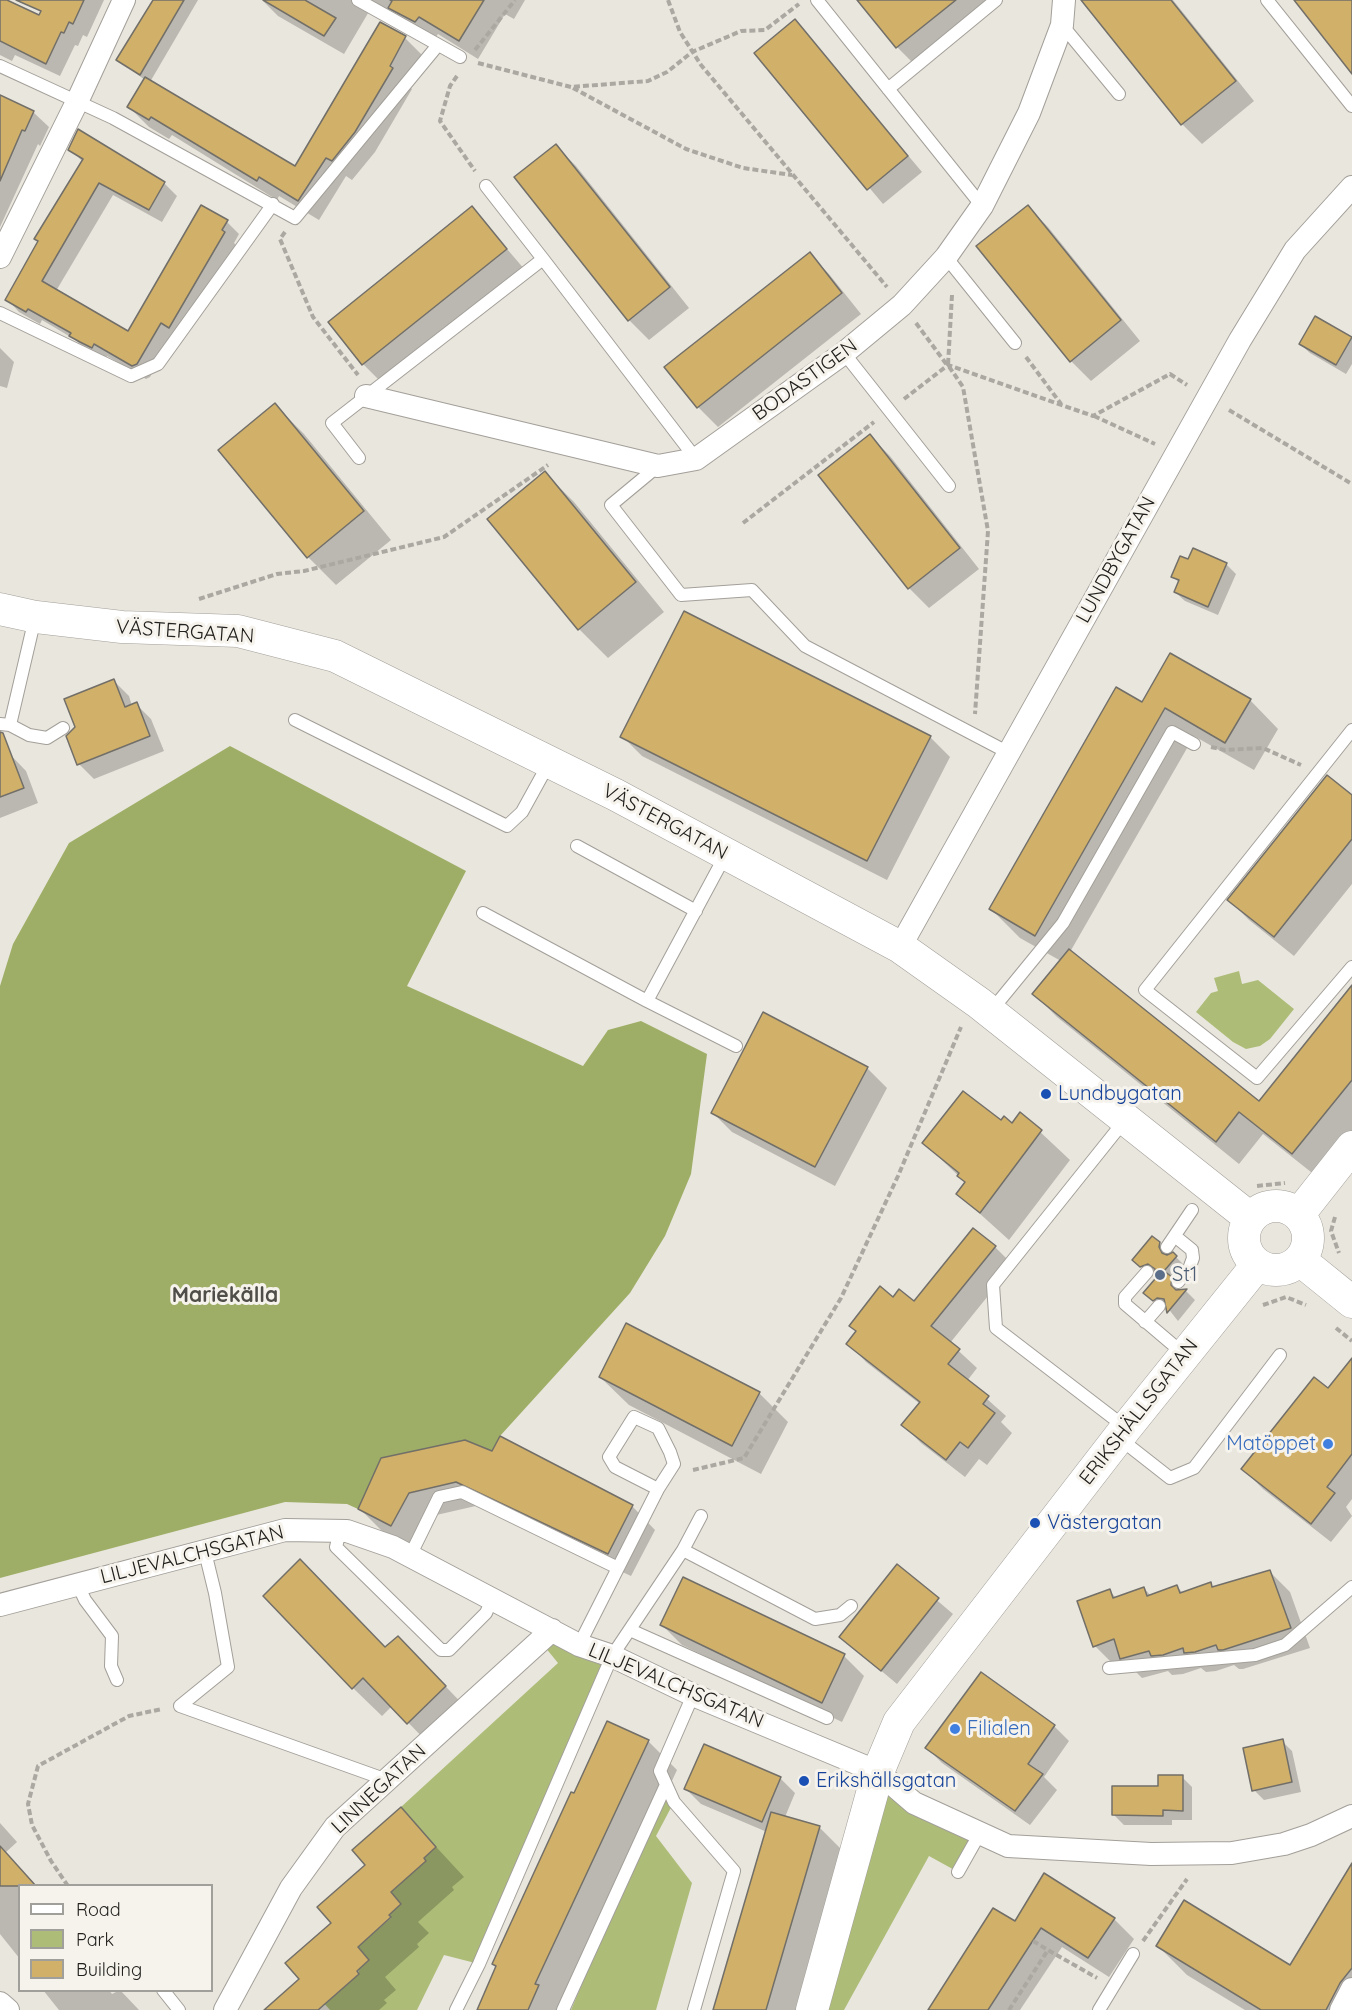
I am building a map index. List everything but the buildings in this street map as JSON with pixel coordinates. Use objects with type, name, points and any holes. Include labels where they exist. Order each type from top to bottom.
[{"type":"street","points":[[0,256],[77,102],[124,0]]},
{"type":"street","name":"BODASTIGEN","points":[[366,396],[658,466],[696,459],[844,353],[952,264],[1029,114],[1062,25],[1064,0]]},
{"type":"street","name":"LUNDBYGATAN","points":[[900,946],[1176,453],[1294,250],[1352,187]]},
{"type":"street","name":"VÄSTERGATAN","points":[[0,609],[36,617],[122,627],[238,632],[335,656],[549,762],[900,946],[990,1012],[1250,1218]]},
{"type":"street","points":[[1299,1214],[1352,1147]]},
{"type":"street","points":[[1268,1206],[1286,1206],[1299,1214],[1308,1229],[1308,1245],[1300,1260],[1285,1269],[1267,1269],[1257,1264],[1244,1246],[1245,1228],[1250,1218],[1268,1206]]},
{"type":"street","points":[[1300,1260],[1352,1302]]},
{"type":"street","name":"ERIKSHÄLLSGATAN","points":[[812,2010],[878,1772],[899,1722],[1122,1433],[1257,1264]]},
{"type":"street","name":"LILJEVALCHSGATAN","points":[[0,1605],[285,1530],[340,1531],[393,1547],[579,1644],[612,1656],[693,1695],[878,1772],[915,1803],[1008,1846],[1151,1854],[1207,1851],[1232,1853],[1284,1844],[1311,1835],[1352,1816]]},
{"type":"street","name":"LINNEGATAN","points":[[225,2010],[291,1888],[335,1827],[552,1630]]},
{"type":"street","points":[[0,2002],[8,2010]]},
{"type":"lane","points":[[358,0],[438,45],[463,62]]},
{"type":"lane","points":[[817,0],[982,206]]},
{"type":"lane","points":[[888,89],[996,0]]},
{"type":"lane","points":[[1267,0],[1352,106]]},
{"type":"lane","points":[[1062,25],[1119,94]]},
{"type":"lane","points":[[0,66],[113,118],[295,218],[438,45]]},
{"type":"lane","points":[[486,186],[696,459]]},
{"type":"lane","points":[[0,313],[131,376],[158,364],[273,204]]},
{"type":"lane","points":[[359,458],[332,423],[543,259]]},
{"type":"lane","points":[[952,264],[1015,343]]},
{"type":"lane","points":[[844,353],[949,486]]},
{"type":"lane","points":[[658,466],[611,505],[681,595],[752,590],[805,646],[1008,753]]},
{"type":"lane","points":[[36,617],[5,724],[29,735],[47,738],[63,728]]},
{"type":"lane","points":[[295,720],[507,826],[522,812],[549,762]]},
{"type":"lane","points":[[1352,730],[1145,990],[1257,1078],[1352,967]]},
{"type":"lane","points":[[990,1012],[1063,923],[1172,732],[1194,744]]},
{"type":"lane","points":[[577,846],[696,911]]},
{"type":"lane","points":[[647,1001],[726,854]]},
{"type":"lane","points":[[483,913],[736,1046]]},
{"type":"lane","points":[[1126,1119],[993,1285],[996,1328],[1122,1433],[1170,1478],[1194,1468],[1280,1355]]},
{"type":"lane","points":[[1167,1247],[1176,1237],[1192,1210]]},
{"type":"lane","points":[[1176,1237],[1192,1250],[1193,1258],[1189,1269],[1178,1282]]},
{"type":"lane","points":[[1147,1272],[1125,1297],[1125,1304],[1185,1355]]},
{"type":"lane","points":[[1145,1322],[1159,1306]]},
{"type":"lane","points":[[579,1644],[658,1489],[674,1464],[658,1428],[634,1417],[609,1457],[615,1467],[658,1489]]},
{"type":"lane","points":[[410,1556],[439,1497],[462,1492],[618,1568]]},
{"type":"lane","points":[[456,2010],[479,1964],[612,1656],[683,1550],[701,1516]]},
{"type":"lane","points":[[340,1531],[336,1547],[441,1650],[449,1650],[486,1613],[492,1599]]},
{"type":"lane","points":[[683,1550],[815,1619],[840,1615],[851,1606]]},
{"type":"lane","points":[[180,1706],[228,1667],[205,1552]]},
{"type":"lane","points":[[77,1583],[85,1600],[112,1636],[111,1666],[117,1680]]},
{"type":"lane","points":[[1109,1668],[1255,1655],[1285,1645],[1352,1587]]},
{"type":"lane","points":[[630,1630],[827,1718]]},
{"type":"lane","points":[[693,1695],[660,1771],[674,1802],[734,1871],[694,2010]]},
{"type":"lane","points":[[180,1706],[387,1780]]},
{"type":"lane","points":[[563,2010],[665,1786]]},
{"type":"lane","points":[[958,1872],[980,1833]]},
{"type":"lane","points":[[1099,2010],[1133,1954]]},
{"type":"lane","points":[[165,1992],[179,2010]]},
{"type":"path","points":[[474,52],[515,0]]},
{"type":"path","points":[[668,0],[680,32],[692,52],[902,305],[963,387],[988,531],[974,735]]},
{"type":"path","points":[[572,87],[648,81],[667,72],[692,52],[741,31],[765,30],[804,0]]},
{"type":"path","points":[[486,186],[440,121],[450,87],[463,62],[572,87],[686,149],[743,168],[793,175]]},
{"type":"path","points":[[295,218],[280,239],[314,317],[357,374],[366,396]]},
{"type":"path","points":[[948,365],[952,264]]},
{"type":"path","points":[[1015,343],[1062,405]]},
{"type":"path","points":[[948,365],[1093,416],[1176,453]]},
{"type":"path","points":[[743,523],[948,365]]},
{"type":"path","points":[[1093,416],[1170,374],[1352,484]]},
{"type":"path","points":[[198,600],[277,574],[304,571],[444,537],[552,462],[581,448]]},
{"type":"path","points":[[1194,744],[1225,750],[1263,748],[1319,772]]},
{"type":"path","points":[[668,1474],[744,1458],[841,1298],[898,1176],[961,1027]]},
{"type":"path","points":[[1322,1184],[1340,1199],[1331,1231],[1340,1255],[1346,1260]]},
{"type":"path","points":[[1231,1297],[1252,1314],[1264,1304],[1286,1297],[1305,1304],[1314,1311]]},
{"type":"path","points":[[1333,1326],[1352,1341]]},
{"type":"path","points":[[67,1884],[51,1861],[32,1825],[28,1804],[38,1766],[129,1716],[180,1706]]},
{"type":"path","points":[[1133,1954],[1207,1851]]},
{"type":"path","points":[[1033,1941],[1113,1987]]},
{"type":"path","points":[[1010,2010],[1048,1950]]},
{"type":"green space","points":[[230,746],[466,871],[407,986],[583,1066],[608,1030],[641,1021],[707,1054],[691,1174],[665,1236],[630,1293],[500,1436],[492,1451],[465,1440],[382,1458],[358,1509],[347,1504],[285,1502],[0,1578],[0,986],[13,944],[69,843]]},
{"type":"green space","points":[[1239,971],[1242,984],[1258,980],[1294,1009],[1270,1039],[1260,1046],[1246,1049],[1233,1042],[1196,1012],[1211,993],[1218,991],[1214,978]]},
{"type":"green space","points":[[540,1641],[612,1656],[479,1964],[444,1955],[417,2010],[330,2010],[322,2001],[359,1974],[355,1944],[368,1938],[391,1918],[389,1915],[401,1904],[388,1889],[403,1881],[426,1861],[424,1858],[436,1847],[401,1807],[558,1663]]},
{"type":"green space","points":[[878,1772],[980,1833],[958,1872],[929,1856],[844,2010],[818,2010]]},
{"type":"green space","points":[[665,1787],[674,1802],[656,1836],[692,1883],[656,2010],[571,2010]]},
{"type":"place","name":"Lundbygatan","points":[[1046,1094]]},
{"type":"place","name":"St1","points":[[1160,1275]]},
{"type":"place","name":"Matöppet","points":[[1328,1444]]},
{"type":"place","name":"Västergatan","points":[[1035,1523]]},
{"type":"place","name":"Filialen","points":[[955,1729]]},
{"type":"place","name":"Erikshällsgatan","points":[[804,1781]]},
{"type":"district","name":"Mariekälla","points":[[225,1296]]}]
